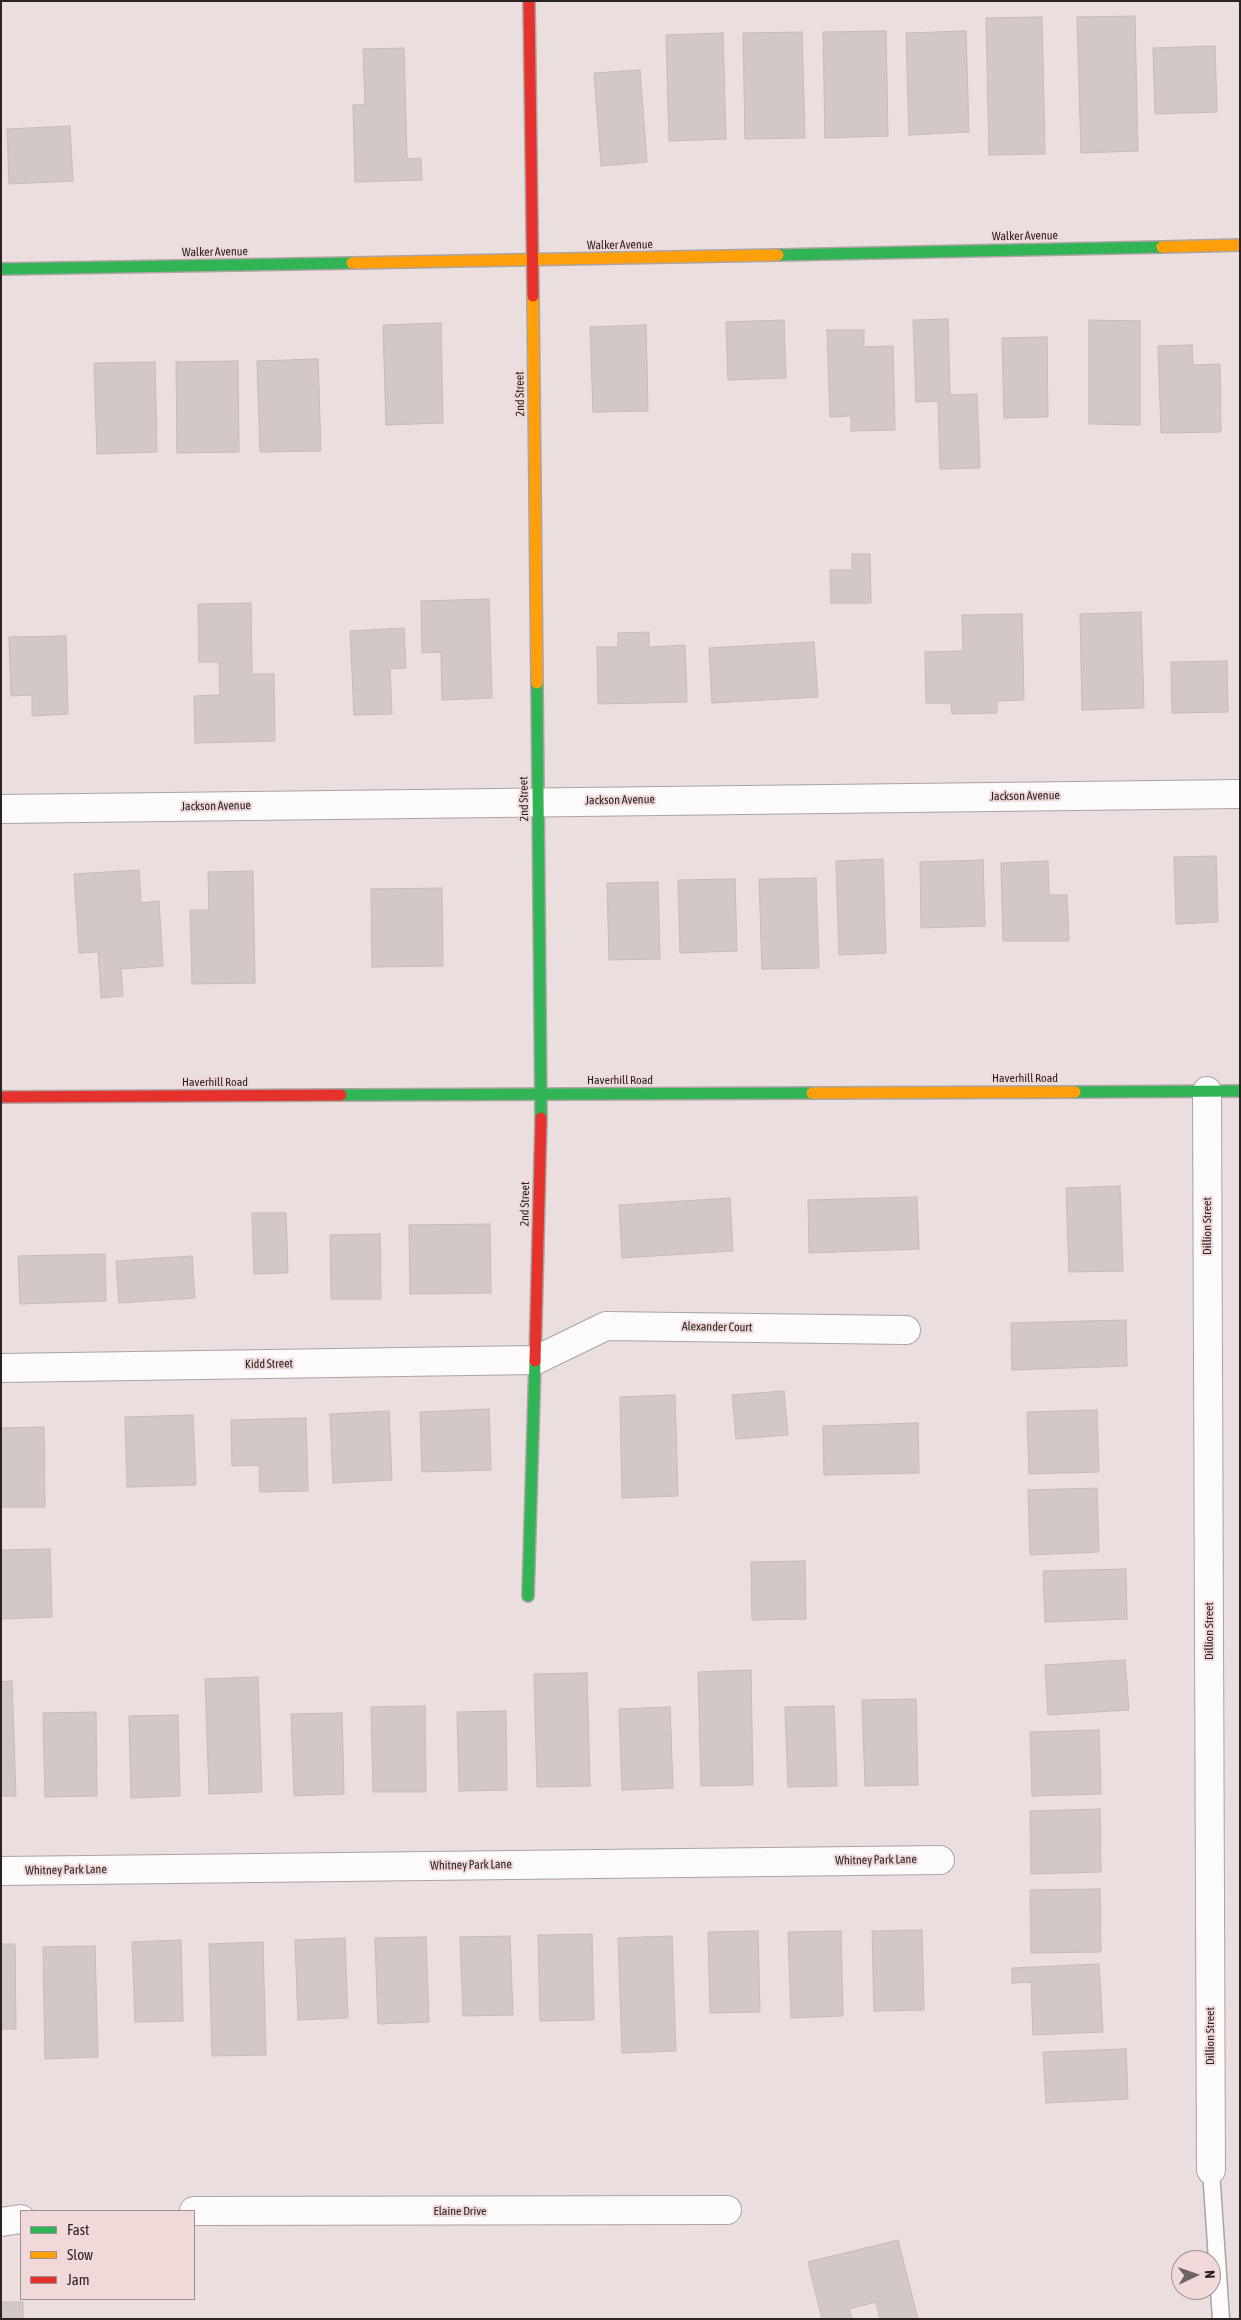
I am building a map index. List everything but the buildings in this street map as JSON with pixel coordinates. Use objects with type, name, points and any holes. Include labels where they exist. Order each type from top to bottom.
[{"type":"street","name":"2nd Street","points":[[528,1596],[542,1094],[529,1]]},
{"type":"street","name":"Walker Avenue","points":[[1,269],[533,261],[1240,245]]},
{"type":"street","name":"Jackson Avenue","points":[[1,809],[1240,794]]},
{"type":"street","name":"Dillion Street","points":[[1207,1091],[1210,2170]]},
{"type":"street","name":"Haverhill Road","points":[[1,1097],[1240,1091]]},
{"type":"street","name":"Alexander Court","points":[[536,1360],[606,1326],[906,1330]]},
{"type":"street","name":"Kidd Street","points":[[1,1368],[536,1360]]},
{"type":"street","name":"Whitney Park Lane","points":[[1,1871],[940,1860]]},
{"type":"street","name":"Elaine Drive","points":[[195,2211],[727,2210]]},
{"type":"street","points":[[1,2222],[20,2219]]},
{"type":"lane","points":[[1210,2170],[1221,2319]]},
{"type":"traffic: fast","points":[[778,255],[1162,247]]},
{"type":"traffic: fast","points":[[1,269],[352,263]]},
{"type":"traffic: fast","points":[[537,683],[541,1118]]},
{"type":"traffic: fast","points":[[1075,1092],[1240,1091]]},
{"type":"traffic: fast","points":[[341,1095],[812,1093]]},
{"type":"traffic: fast","points":[[528,1596],[535,1361]]},
{"type":"traffic: slow","points":[[1162,247],[1240,245]]},
{"type":"traffic: slow","points":[[352,263],[778,255]]},
{"type":"traffic: slow","points":[[533,296],[537,683]]},
{"type":"traffic: slow","points":[[812,1093],[1075,1092]]},
{"type":"traffic: jam","points":[[529,1],[533,296]]},
{"type":"traffic: jam","points":[[1,1097],[341,1095]]},
{"type":"traffic: jam","points":[[535,1361],[541,1118]]}]
